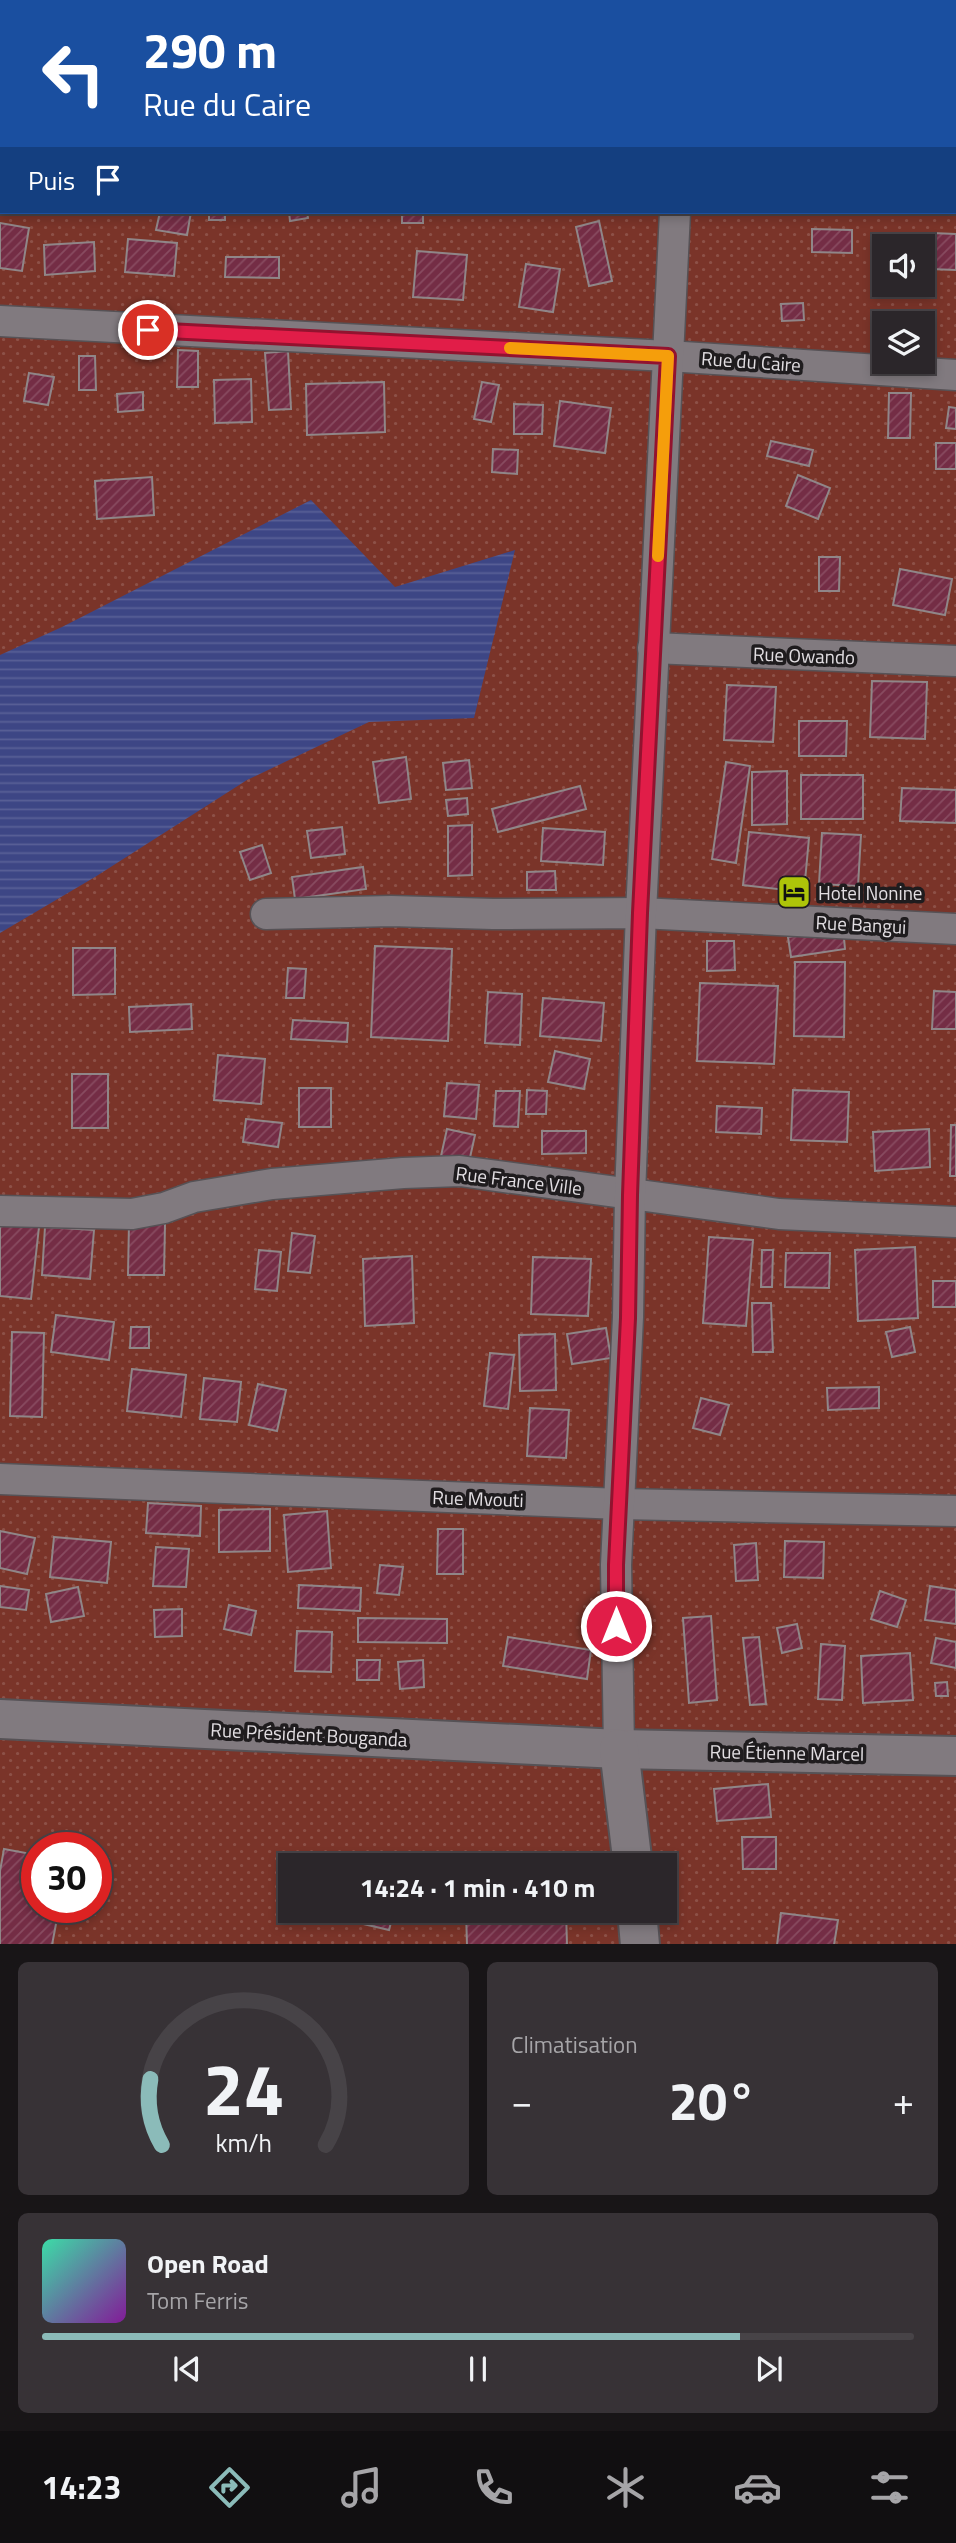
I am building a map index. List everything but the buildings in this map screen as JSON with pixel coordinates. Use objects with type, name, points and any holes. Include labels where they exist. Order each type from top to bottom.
[{"type":"street","points":[[631,1853],[618,1749],[616,1565],[628,1318],[640,913],[675,214]]},
{"type":"street","name":"Rue du Caire","points":[[0,321],[668,356],[956,375]]},
{"type":"street","name":"Rue Owando","points":[[653,649],[956,662]]},
{"type":"street","name":"Rue Bangui","points":[[266,914],[391,911],[493,914],[640,913],[956,929]]},
{"type":"street","name":"Rue France Ville","points":[[0,1210],[132,1214],[164,1208],[194,1197],[272,1184],[460,1171],[779,1213],[956,1222]]},
{"type":"street","name":"Rue Mvouti","points":[[0,1479],[621,1504],[956,1511]]},
{"type":"street","name":"Rue Président Bouganda","points":[[0,1719],[618,1749]]},
{"type":"street","name":"Rue Étienne Marcel","points":[[618,1749],[956,1756]]},
{"type":"street","points":[[638,1923],[640,1944]]},
{"type":"shaded area","points":[[0,214],[956,214],[956,1944],[0,1944]]},
{"type":"water","points":[[311,500],[395,587],[515,550],[474,718],[369,722],[247,780],[95,877],[0,933],[0,655],[62,627]]},
{"type":"slow traffic","points":[[510,348],[668,356],[658,556]]},
{"type":"place","name":"Hotel Nonine","points":[[794,892]]},
{"type":"route","points":[[148,330],[668,356],[640,913],[616,1626]]}]
